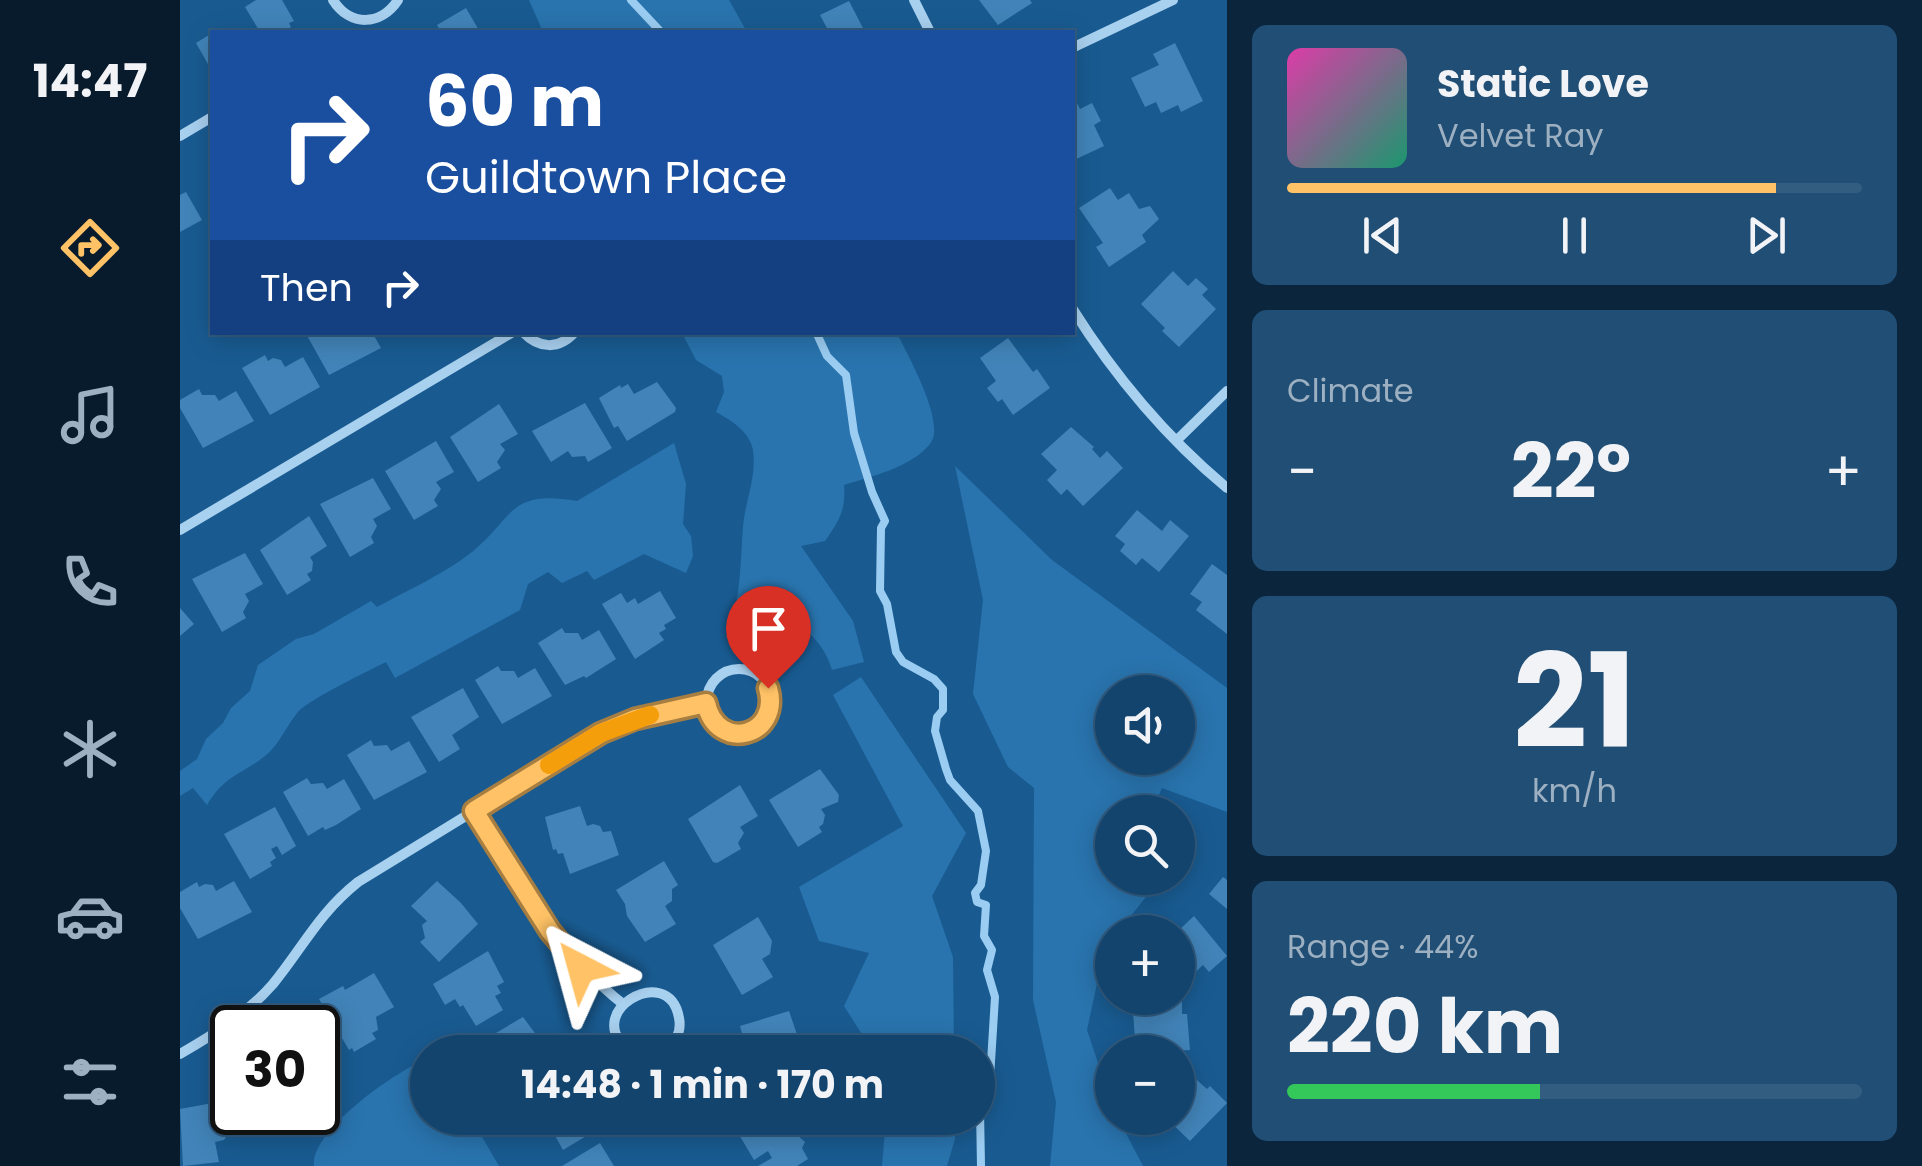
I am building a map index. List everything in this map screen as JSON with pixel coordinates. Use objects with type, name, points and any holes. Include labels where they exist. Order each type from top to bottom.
[{"type":"street","points":[[334,0],[353,19],[374,20],[392,10],[398,0]]},
{"type":"street","points":[[914,0],[929,30]]},
{"type":"street","points":[[1075,47],[1173,0]]},
{"type":"street","points":[[346,30],[353,19]]},
{"type":"street","points":[[180,136],[210,118]]},
{"type":"street","points":[[1075,312],[1117,372],[1176,441],[1227,488]]},
{"type":"street","points":[[180,530],[507,335]]},
{"type":"street","points":[[526,335],[532,342],[550,346],[567,341],[572,335]]},
{"type":"street","points":[[1176,441],[1227,390]]},
{"type":"street","points":[[740,669],[764,680],[771,696],[763,723],[738,734],[720,728],[708,713],[706,703],[716,679],[740,669]]},
{"type":"street","points":[[180,1054],[261,997],[290,963],[323,912],[384,865],[601,733],[635,719],[706,703]]},
{"type":"street","points":[[474,811],[550,931],[581,968],[623,1004]]},
{"type":"street","points":[[618,1035],[615,1022],[623,1004],[647,992],[656,993],[678,1010],[679,1035]]},
{"type":"shaded area","points":[[529,0],[729,0],[746,30],[542,30]]},
{"type":"shaded area","points":[[683,335],[898,335],[930,406],[934,434],[930,444],[901,465],[844,485],[840,515],[825,541],[801,546],[853,621],[864,662],[832,670],[818,642],[807,632],[782,617],[736,604],[753,450],[744,432],[716,412],[724,392],[722,376],[696,360]]},
{"type":"shaded area","points":[[674,443],[686,484],[683,524],[691,536],[693,556],[686,573],[644,554],[594,580],[587,571],[562,583],[548,572],[528,584],[520,610],[395,678],[386,662],[304,707],[270,751],[227,781],[207,805],[193,788],[180,796],[180,771],[197,759],[206,739],[250,691],[258,665],[296,639],[314,634],[371,601],[377,607],[450,567],[525,503],[554,498],[577,501]]},
{"type":"shaded area","points":[[955,466],[1052,560],[1227,688],[1227,812],[1195,800],[1195,795],[1162,788],[1159,795],[1095,795],[1095,895],[1147,895],[1132,915],[1095,915],[1095,993],[1087,1030],[1095,1054],[1095,1135],[1127,1135],[1143,1166],[1050,1166],[1056,1102],[1033,1000],[1034,788],[1008,767],[973,694],[983,600]]},
{"type":"shaded area","points":[[861,677],[966,833],[932,896],[953,957],[954,1035],[862,1035],[844,1006],[869,953],[819,941],[799,887],[903,826],[833,695]]},
{"type":"shaded area","points":[[410,1067],[410,1135],[481,1135],[499,1166],[314,1166],[316,1152],[326,1136],[340,1135],[340,1120]]},
{"type":"shaded area","points":[[885,1135],[955,1135],[947,1166],[882,1166]]},
{"type":"building","points":[[256,0],[282,0],[294,21],[286,30],[259,30],[245,7]]},
{"type":"building","points":[[979,0],[1030,0],[1032,3],[998,25]]},
{"type":"building","points":[[849,1],[864,30],[828,30],[820,15]]},
{"type":"building","points":[[466,8],[479,30],[440,30],[437,25]]},
{"type":"building","points":[[210,34],[210,68],[196,43]]},
{"type":"building","points":[[1175,43],[1203,101],[1181,112],[1178,105],[1161,113],[1156,102],[1145,107],[1131,78],[1159,65],[1153,54]]},
{"type":"building","points":[[1075,99],[1080,109],[1092,103],[1101,121],[1094,125],[1104,146],[1075,160]]},
{"type":"building","points":[[1110,188],[1118,200],[1129,193],[1139,209],[1150,206],[1159,219],[1142,235],[1146,242],[1109,267],[1096,247],[1103,243],[1079,208]]},
{"type":"building","points":[[186,192],[202,220],[180,232],[180,195]]},
{"type":"building","points":[[1173,271],[1188,286],[1196,278],[1208,289],[1202,295],[1216,309],[1179,347],[1141,304]]},
{"type":"building","points":[[307,335],[374,335],[381,348],[329,375]]},
{"type":"building","points":[[1008,338],[1050,388],[1013,415],[1002,399],[998,402],[987,388],[996,381],[980,358]]},
{"type":"building","points":[[265,355],[268,361],[281,360],[285,367],[303,357],[320,387],[270,415],[242,368]]},
{"type":"building","points":[[657,382],[675,412],[627,441],[618,426],[614,428],[599,398],[620,385],[621,388],[628,384],[634,394]]},
{"type":"building","points":[[199,389],[202,395],[215,395],[219,401],[236,391],[254,421],[203,448],[180,408],[180,400]]},
{"type":"building","points":[[585,403],[612,448],[588,462],[585,456],[572,457],[568,451],[551,462],[532,431]]},
{"type":"building","points":[[499,404],[518,434],[500,444],[505,450],[497,462],[501,468],[478,482],[450,437]]},
{"type":"building","points":[[1071,427],[1094,447],[1100,458],[1107,451],[1123,468],[1083,506],[1067,489],[1061,495],[1047,480],[1057,470],[1041,454]]},
{"type":"building","points":[[436,441],[454,472],[436,482],[441,489],[434,500],[438,506],[414,520],[385,471]]},
{"type":"building","points":[[373,478],[391,509],[373,519],[377,526],[371,537],[374,543],[350,557],[320,504]]},
{"type":"building","points":[[1137,510],[1162,531],[1170,520],[1189,536],[1159,572],[1142,558],[1136,565],[1120,551],[1125,544],[1115,536]]},
{"type":"building","points":[[309,516],[327,546],[310,557],[312,571],[307,574],[311,580],[287,595],[260,550]]},
{"type":"building","points":[[245,553],[263,584],[245,594],[249,601],[243,612],[246,618],[222,632],[192,579]]},
{"type":"building","points":[[1212,564],[1227,575],[1227,634],[1196,610],[1202,602],[1190,594]]},
{"type":"building","points":[[660,591],[676,618],[659,633],[664,640],[635,659],[602,604],[621,593],[627,603],[635,598],[638,604]]},
{"type":"building","points":[[180,608],[194,624],[180,636]]},
{"type":"building","points":[[562,628],[565,633],[578,633],[582,640],[599,630],[616,659],[586,678],[565,685],[538,643]]},
{"type":"building","points":[[498,666],[501,671],[514,671],[518,678],[535,668],[552,696],[502,724],[475,680]]},
{"type":"building","points":[[463,688],[479,717],[452,735],[460,749],[439,762],[411,717]]},
{"type":"building","points":[[371,740],[374,746],[387,745],[391,751],[409,741],[427,772],[374,800],[347,755]]},
{"type":"building","points":[[820,769],[839,795],[838,802],[821,809],[825,815],[819,827],[822,832],[798,847],[769,800]]},
{"type":"building","points":[[307,778],[311,784],[323,783],[327,789],[344,779],[361,809],[308,836],[283,792]]},
{"type":"building","points":[[740,785],[758,816],[740,827],[744,833],[738,843],[741,849],[713,862],[688,819]]},
{"type":"building","points":[[580,806],[587,826],[593,824],[603,832],[611,831],[619,855],[570,874],[563,853],[553,850],[545,817]]},
{"type":"building","points":[[275,807],[296,846],[282,855],[277,846],[271,849],[276,858],[270,862],[272,866],[250,879],[224,834]]},
{"type":"building","points":[[664,861],[678,885],[672,889],[672,901],[665,906],[676,924],[645,942],[627,916],[616,890]]},
{"type":"building","points":[[1223,877],[1227,880],[1227,909],[1209,894]]},
{"type":"building","points":[[234,881],[252,912],[198,939],[180,908],[180,892],[197,882],[199,887],[213,885],[216,891]]},
{"type":"building","points":[[437,881],[478,924],[439,962],[420,942],[425,938],[422,925],[427,921],[411,906]]},
{"type":"building","points":[[758,917],[772,941],[770,954],[762,959],[773,977],[742,995],[713,945]]},
{"type":"building","points":[[1195,917],[1227,956],[1209,972],[1203,965],[1195,973]]},
{"type":"building","points":[[488,951],[504,982],[497,986],[501,993],[495,996],[503,1010],[476,1026],[455,999],[445,1005],[433,984]]},
{"type":"building","points":[[374,973],[394,1007],[376,1017],[378,1030],[372,1033],[376,1039],[354,1052],[340,1035],[340,1005],[323,1005],[319,999],[343,986],[345,990]]},
{"type":"building","points":[[789,1011],[797,1035],[743,1035],[740,1026]]},
{"type":"building","points":[[1133,1015],[1187,1015],[1189,1035],[1135,1035]]},
{"type":"building","points":[[523,1017],[536,1035],[493,1035]]},
{"type":"building","points":[[1195,1078],[1207,1089],[1210,1086],[1227,1103],[1190,1141],[1184,1135],[1195,1135]]},
{"type":"building","points":[[210,1103],[210,1135],[228,1135],[215,1142],[219,1162],[183,1166],[180,1109]]},
{"type":"building","points":[[555,1135],[588,1135],[563,1150]]},
{"type":"building","points":[[739,1135],[797,1135],[805,1142],[802,1148],[808,1159],[797,1166],[758,1166],[772,1158],[768,1151],[754,1160]]},
{"type":"building","points":[[600,1143],[614,1166],[562,1166]]},
{"type":"waterway","points":[[631,0],[659,30]]},
{"type":"waterway","points":[[817,335],[827,356],[846,375],[854,433],[885,521],[881,528],[880,591],[887,604],[896,652],[903,662],[934,679],[943,689],[943,710],[937,717],[935,731],[950,780],[978,811],[986,851],[981,885],[975,893],[977,902],[986,905],[984,936],[992,950],[987,970],[995,997],[990,1078],[980,1109],[981,1166]]},
{"type":"slow traffic","points":[[549,765],[601,733],[650,715]]},
{"type":"route","points":[[581,968],[550,931],[474,811],[601,733],[666,710],[706,703],[708,713],[720,728],[747,733],[768,715],[768,688]]}]
